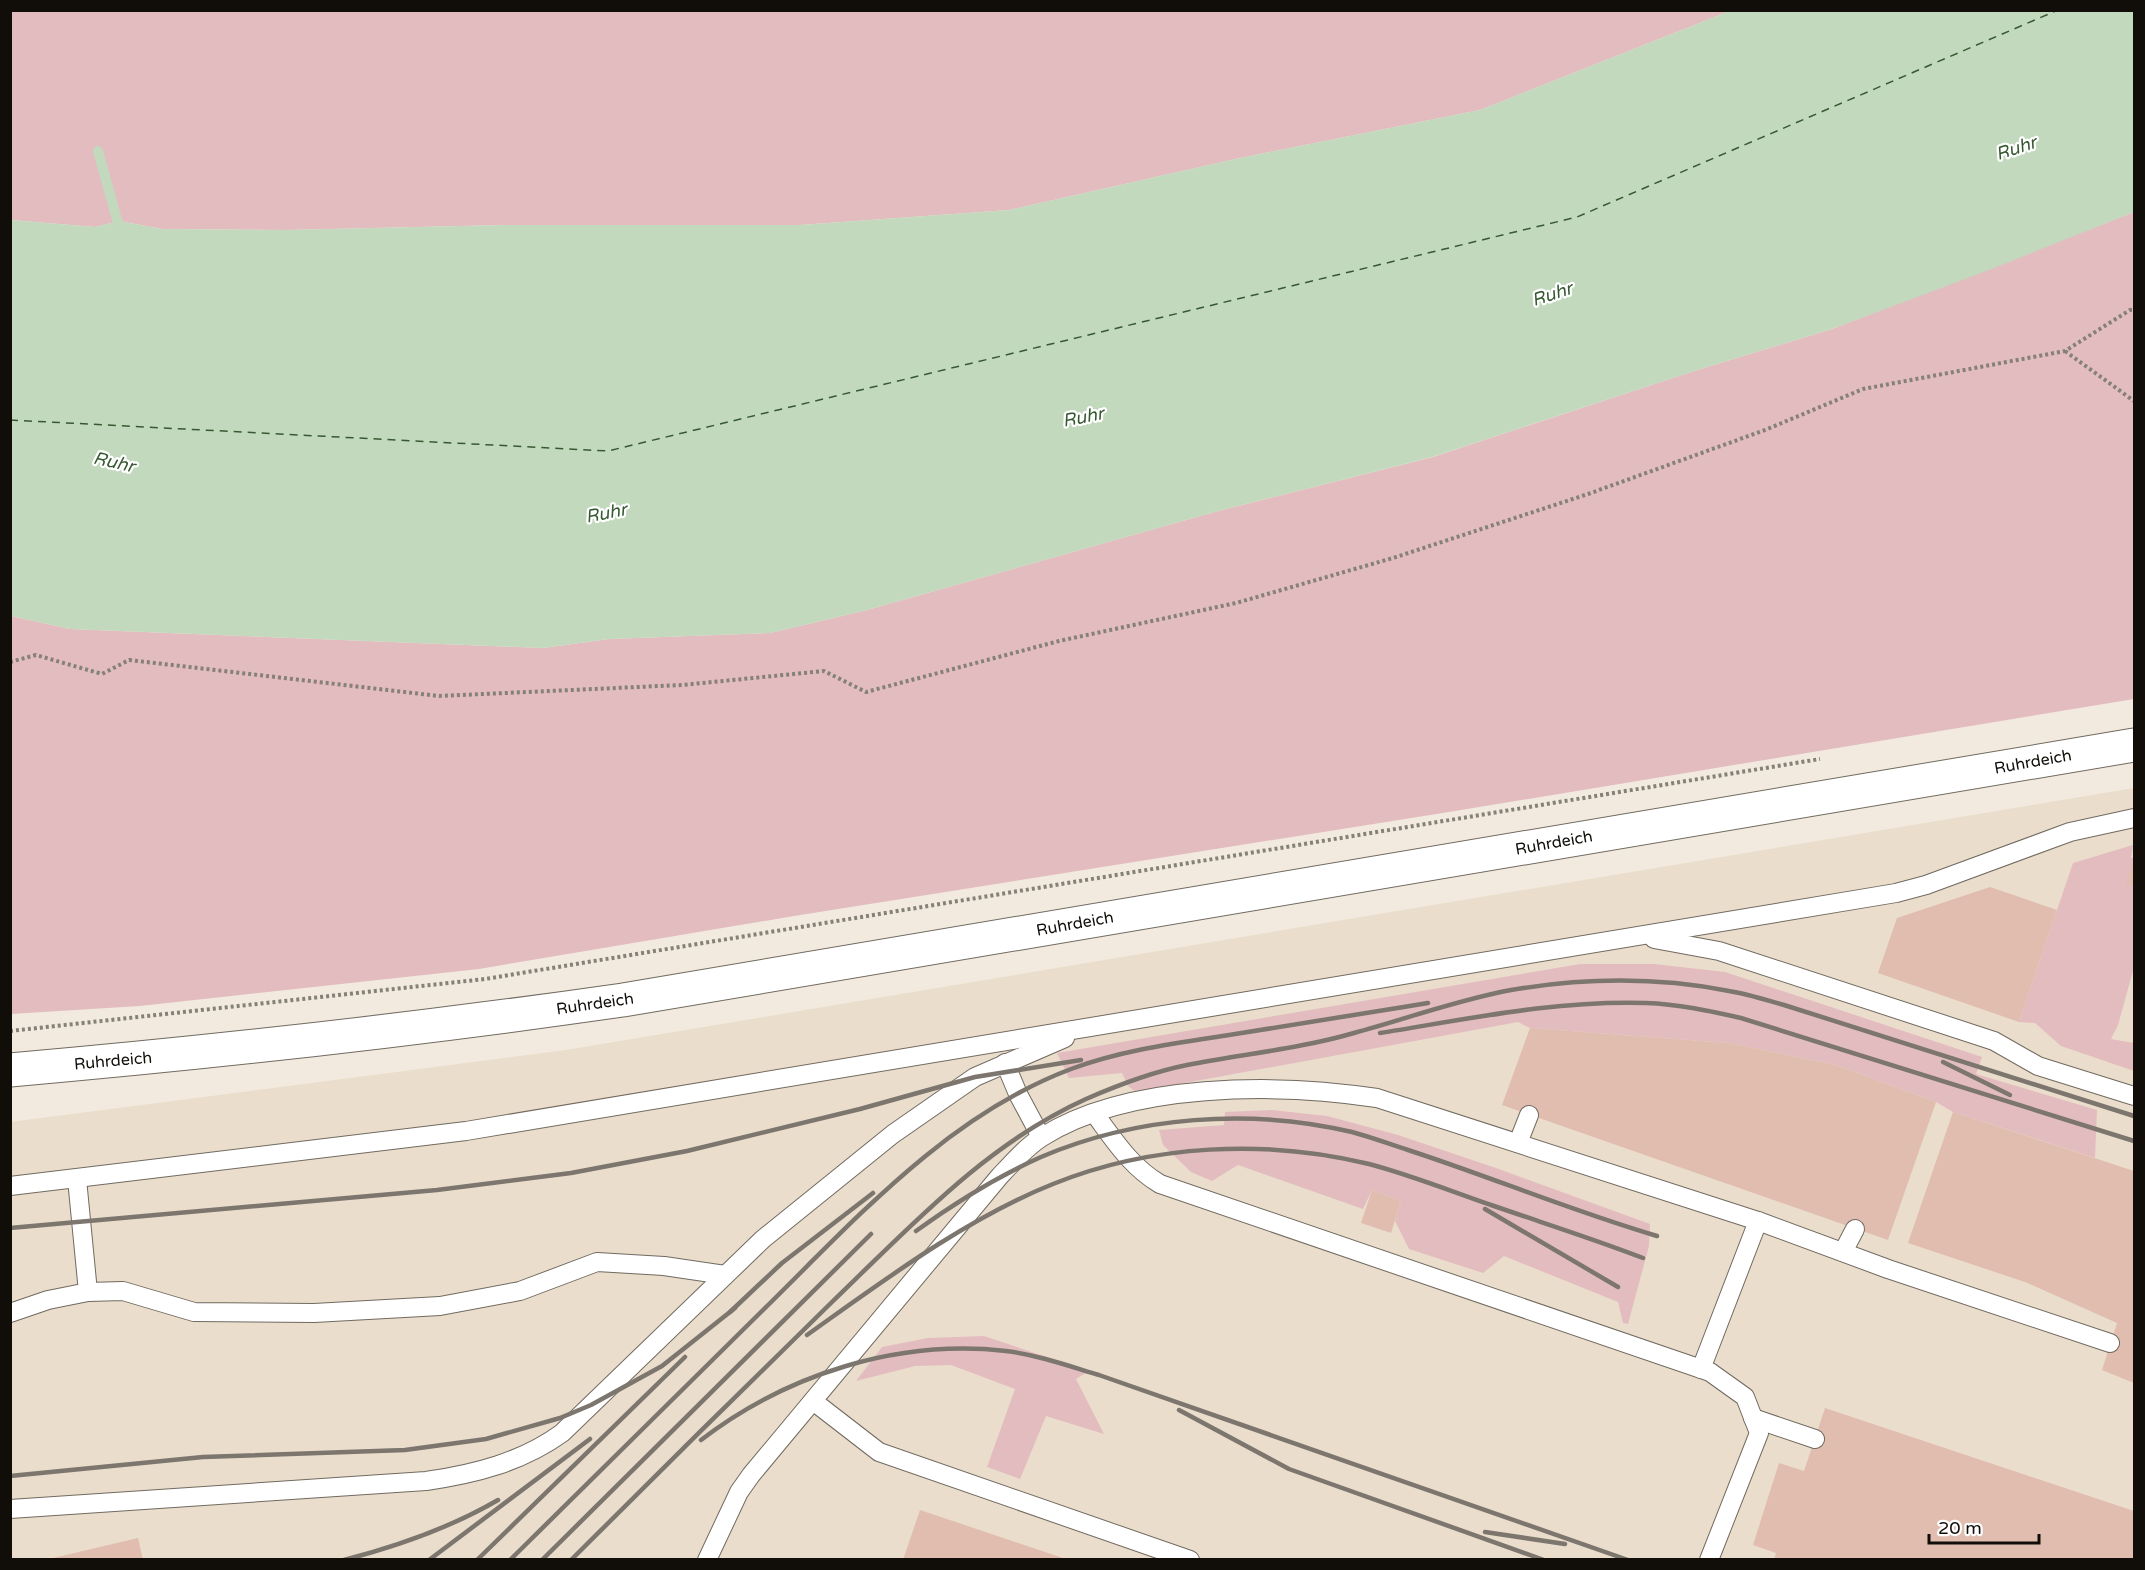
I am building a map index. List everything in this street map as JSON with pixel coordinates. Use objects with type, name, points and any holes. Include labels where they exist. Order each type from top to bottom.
[{"type":"main road","name":"Ruhrdeich","points":[[10,1070],[250,1047],[475,1021],[623,1000],[2134,745]]},
{"type":"lane","points":[[10,1186],[466,1131],[1896,892],[1926,885],[2070,832],[2134,818]]},
{"type":"lane","points":[[1635,936],[1680,942],[1719,951],[1994,1041],[2038,1066],[2134,1096]]},
{"type":"lane","points":[[10,1509],[426,1481],[488,1469],[542,1448],[562,1433],[763,1239],[893,1134],[975,1077],[1095,1026]]},
{"type":"lane","points":[[1005,1063],[1018,1094],[1041,1137]]},
{"type":"lane","points":[[707,1560],[739,1492],[751,1475],[999,1177],[1019,1156],[1041,1137],[1064,1125],[1094,1113],[1147,1100],[1227,1089],[1334,1092],[1377,1098],[1758,1221],[1888,1269],[2110,1343]]},
{"type":"lane","points":[[1094,1113],[1130,1162],[1160,1184],[1710,1372],[1745,1397],[1759,1433],[1709,1560]]},
{"type":"lane","points":[[1518,1143],[1529,1115]]},
{"type":"lane","points":[[77,1179],[88,1293]]},
{"type":"lane","points":[[1701,1369],[1758,1221]]},
{"type":"lane","points":[[1843,1252],[1855,1229]]},
{"type":"lane","points":[[10,1313],[48,1300],[88,1293],[123,1291],[194,1312],[314,1313],[440,1305],[520,1291],[597,1262],[664,1266],[725,1275]]},
{"type":"lane","points":[[813,1401],[879,1452],[1190,1560]]},
{"type":"lane","points":[[1753,1418],[1815,1439]]},
{"type":"path","points":[[10,662],[36,655],[102,674],[129,660],[439,696],[682,685],[824,671],[866,692],[1059,641],[1236,603],[1393,558],[1599,490],[1765,430],[1863,389],[2065,351],[2130,310],[2134,310]]},
{"type":"path","points":[[2065,351],[2134,402]]},
{"type":"path","points":[[10,1031],[485,979],[1831,757]]},
{"type":"shaded area","points":[[10,11],[1730,11],[1480,110],[1240,158],[1009,210],[800,225],[504,225],[285,230],[162,229],[119,221],[95,227],[11,220]]},
{"type":"shaded area","points":[[2134,212],[2134,699],[479,969],[140,1006],[11,1014],[11,616],[70,629],[543,648],[609,639],[770,633],[867,610],[1218,511],[1433,457],[1691,372],[1832,329]]},
{"type":"shaded area","points":[[2134,788],[2134,1559],[11,1559],[10,1122],[566,1050]]},
{"type":"shaded area","points":[[2133,845],[2131,858],[2134,858],[2134,967],[2118,1025],[2111,1039],[2134,1043],[2134,1071],[2061,1046],[2035,1023],[2019,1022],[2073,863]]},
{"type":"shaded area","points":[[1580,964],[1654,964],[1725,972],[1982,1057],[1976,1074],[2097,1110],[2095,1158],[1953,1112],[1936,1102],[1836,1065],[1728,1043],[1530,1028],[1518,1022],[1136,1092],[1128,1086],[1122,1073],[1069,1078],[1057,1053]]},
{"type":"shaded area","points":[[1272,1110],[1327,1116],[1398,1135],[1650,1224],[1649,1246],[1628,1324],[1623,1323],[1618,1302],[1504,1256],[1483,1273],[1409,1249],[1395,1221],[1401,1201],[1372,1190],[1363,1209],[1238,1165],[1212,1181],[1191,1172],[1163,1145],[1159,1130],[1224,1125],[1225,1112]]},
{"type":"shaded area","points":[[984,1336],[1089,1371],[1076,1379],[1104,1434],[1046,1416],[1020,1479],[987,1467],[1015,1389],[951,1365],[915,1366],[856,1381],[882,1347],[928,1338]]},
{"type":"water","name":"Ruhr","points":[[1730,11],[2134,11],[2134,212],[1832,329],[1691,372],[1432,457],[1218,511],[867,610],[770,633],[609,639],[543,648],[70,629],[11,616],[11,220],[95,227],[119,221],[162,229],[285,230],[504,225],[800,225],[1009,210],[1240,158],[1480,110]]},
{"type":"building","points":[[2134,859],[2134,887],[2126,885]]},
{"type":"building","points":[[1990,887],[2057,910],[2019,1022],[1878,973],[1897,918]]},
{"type":"building","points":[[1530,1028],[1728,1043],[1836,1065],[1936,1102],[1888,1240],[1502,1105]]},
{"type":"building","points":[[1953,1112],[2134,1171],[2134,1383],[2102,1370],[2117,1323],[2025,1282],[1908,1243]]},
{"type":"building","points":[[1372,1190],[1401,1201],[1391,1233],[1361,1223]]},
{"type":"building","points":[[1825,1408],[2134,1511],[2134,1560],[1774,1560],[1776,1553],[1753,1545],[1779,1463],[1804,1471]]},
{"type":"building","points":[[920,1510],[1066,1559],[1066,1560],[903,1560]]},
{"type":"building","points":[[138,1538],[143,1560],[49,1560],[49,1559]]},
{"type":"waterway","points":[[98,151],[121,234]]},
{"type":"ferry route","points":[[10,420],[608,451],[1577,217],[2058,10]]},
{"type":"railway","points":[[571,1560],[833,1301],[951,1189],[1015,1139],[1050,1118],[1086,1099],[1161,1071],[1333,1039],[1451,1004],[1511,990],[1592,981],[1648,981],[1702,986],[1757,997],[2134,1116]]},
{"type":"railway","points":[[510,1560],[867,1208],[904,1174],[983,1114],[1026,1089],[1071,1069],[1130,1052],[1428,1003]]},
{"type":"railway","points":[[1380,1033],[1579,1004],[1646,1003],[1682,1006],[1741,1018],[2134,1141]]},
{"type":"railway","points":[[10,1228],[437,1190],[571,1173],[687,1151],[860,1109],[975,1077],[1081,1060]]},
{"type":"railway","points":[[1943,1062],[2010,1095]]},
{"type":"railway","points":[[916,1231],[961,1200],[1008,1173],[1078,1143],[1116,1132],[1155,1125],[1194,1120],[1234,1119],[1274,1120],[1352,1132],[1657,1236]]},
{"type":"railway","points":[[807,1335],[957,1232],[1021,1198],[1053,1184],[1130,1160],[1210,1150],[1291,1151],[1369,1164],[1416,1178],[1643,1258]]},
{"type":"railway","points":[[730,1312],[782,1263],[873,1193]]},
{"type":"railway","points":[[1485,1209],[1618,1287]]},
{"type":"railway","points":[[542,1560],[871,1234]]},
{"type":"railway","points":[[10,1476],[203,1457],[405,1450],[486,1439],[560,1418],[591,1405],[662,1366],[735,1308]]},
{"type":"railway","points":[[701,1440],[734,1417],[770,1397],[845,1366],[885,1356],[925,1351],[965,1349],[1006,1351],[1042,1358],[1099,1375],[1628,1560]]},
{"type":"railway","points":[[477,1560],[685,1357]]},
{"type":"railway","points":[[1179,1410],[1289,1469],[1544,1560]]},
{"type":"railway","points":[[429,1560],[590,1439]]},
{"type":"railway","points":[[344,1560],[423,1535],[498,1500]]},
{"type":"railway","points":[[1485,1532],[1565,1544]]}]
